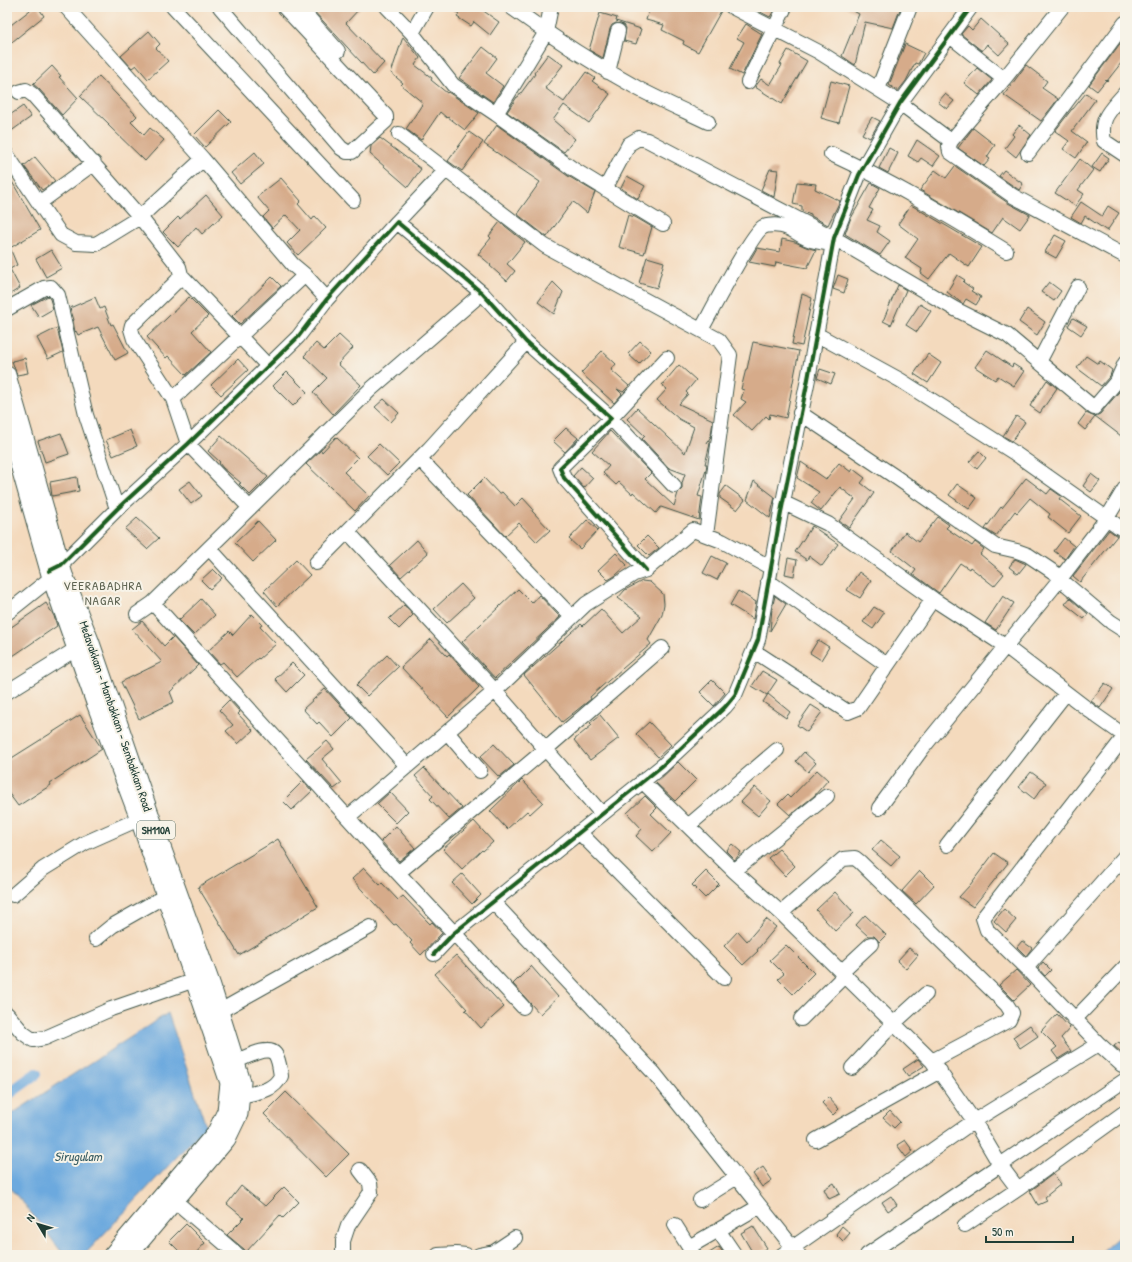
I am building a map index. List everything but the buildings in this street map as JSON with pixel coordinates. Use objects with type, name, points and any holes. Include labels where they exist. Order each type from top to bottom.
[{"type":"main road","name":"Medavakkam - Mambakkam - Sembakkam Road","points":[[7,375],[54,572],[91,643],[212,986],[242,1082],[239,1114],[227,1139],[112,1255]]},
{"type":"main road","name":"Medavakkam - Mambakkam - Sembakkam Road","points":[[7,422],[54,572],[76,649],[139,819],[229,1083],[226,1111],[216,1132],[129,1255]]},
{"type":"street","points":[[66,7],[203,159],[293,265],[305,275],[326,299]]},
{"type":"street","points":[[173,7],[353,200]]},
{"type":"street","points":[[220,7],[341,148],[347,152],[352,152],[386,121],[386,116],[284,7]]},
{"type":"street","points":[[299,7],[365,81]]},
{"type":"street","points":[[387,7],[412,33],[453,84],[573,169],[663,224]]},
{"type":"street","points":[[412,33],[427,7]]},
{"type":"street","points":[[511,7],[546,32],[608,72],[641,90],[708,122]]},
{"type":"street","points":[[496,114],[546,32],[551,7]]},
{"type":"street","points":[[732,7],[819,52],[900,103],[951,141]]},
{"type":"street","points":[[748,82],[775,30],[785,7]]},
{"type":"street","points":[[878,89],[910,7]]},
{"type":"street","points":[[434,954],[454,934],[662,766],[725,707],[735,695],[758,640],[782,502],[834,241],[863,169],[900,103],[971,7]]},
{"type":"street","points":[[1062,7],[1004,79],[951,141],[949,146],[950,152],[1013,196],[1125,256]]},
{"type":"street","points":[[1028,153],[1125,23]]},
{"type":"street","points":[[608,72],[618,31]]},
{"type":"street","points":[[950,36],[1004,79]]},
{"type":"street","points":[[19,92],[26,90],[33,95],[140,217],[179,267],[182,275],[268,366]]},
{"type":"street","points":[[1125,93],[1104,120],[1102,130],[1104,141],[1125,155]]},
{"type":"street","points":[[399,134],[545,246],[719,340],[730,355],[706,535]]},
{"type":"street","points":[[605,189],[629,144],[638,138],[647,140],[834,241],[955,309],[1007,335],[1094,408],[1117,381],[1125,362]]},
{"type":"street","points":[[831,154],[863,169],[949,216],[1006,251]]},
{"type":"street","points":[[7,155],[61,235],[76,243],[96,244],[140,217],[203,159]]},
{"type":"street","points":[[39,203],[94,163]]},
{"type":"street","points":[[7,613],[54,572],[117,509],[188,444],[298,337],[326,299],[446,170]]},
{"type":"street","points":[[397,222],[482,293],[526,342],[611,418],[674,486]]},
{"type":"street","points":[[701,330],[749,246],[761,228],[765,226],[781,226],[814,241],[834,241]]},
{"type":"street","points":[[182,275],[178,281],[132,325],[131,329],[134,339],[174,400],[188,444],[250,508]]},
{"type":"street","points":[[174,400],[305,275]]},
{"type":"street","points":[[7,309],[44,288],[51,287],[58,294],[86,415],[117,509]]},
{"type":"street","points":[[1039,362],[1078,287]]},
{"type":"street","points":[[137,614],[153,603],[370,390],[482,293]]},
{"type":"street","points":[[816,334],[913,389],[1013,452],[1125,531]]},
{"type":"street","points":[[316,563],[420,459],[526,342]]},
{"type":"street","points":[[646,570],[564,478],[560,468],[611,418],[666,358]]},
{"type":"street","points":[[800,413],[995,546],[1028,555],[1061,578],[1111,622],[1125,631]]},
{"type":"street","points":[[420,459],[572,617]]},
{"type":"street","points":[[879,808],[922,749],[1061,578],[1107,518],[1125,488]]},
{"type":"street","points":[[782,502],[828,524],[933,599],[1005,646],[1098,718],[1125,736],[983,918],[987,930],[1026,968],[1074,1020],[1124,1066]]},
{"type":"street","points":[[348,817],[495,691],[586,604],[634,574],[646,570],[694,530],[722,541],[766,565],[771,566]]},
{"type":"street","points":[[348,532],[495,691],[602,814]]},
{"type":"street","points":[[209,548],[408,766]]},
{"type":"street","points":[[768,581],[887,665]]},
{"type":"street","points":[[754,650],[848,712],[858,708],[933,599]]},
{"type":"street","points":[[153,603],[398,873],[523,1007]]},
{"type":"street","points":[[398,873],[546,749],[662,648]]},
{"type":"street","points":[[7,692],[76,649]]},
{"type":"street","points":[[947,845],[1066,693]]},
{"type":"street","points":[[447,732],[480,771]]},
{"type":"street","points":[[688,826],[777,750]]},
{"type":"street","points":[[642,781],[734,871],[781,913],[936,1066],[974,1121],[1000,1165],[1018,1189]]},
{"type":"street","points":[[734,871],[827,796]]},
{"type":"street","points":[[13,895],[43,869],[85,842],[139,819]]},
{"type":"street","points":[[579,832],[724,978]]},
{"type":"street","points":[[1026,968],[1125,856]]},
{"type":"street","points":[[781,913],[843,859],[855,858],[1010,1009],[1012,1013],[1009,1020],[816,1140]]},
{"type":"street","points":[[96,939],[112,926],[165,896]]},
{"type":"street","points":[[493,902],[654,1073],[760,1206],[791,1252],[974,1121],[1099,1044]]},
{"type":"street","points":[[220,1011],[370,927]]},
{"type":"street","points":[[801,1019],[871,944]]},
{"type":"street","points":[[1074,1020],[1125,967]]},
{"type":"street","points":[[7,1014],[22,1033],[33,1040],[45,1038],[111,1009],[194,980]]},
{"type":"street","points":[[852,1068],[894,1023],[926,994]]},
{"type":"street","points":[[236,1061],[266,1050],[272,1051],[276,1055],[281,1076],[272,1088],[240,1096]]},
{"type":"street","points":[[867,1255],[1125,1080]]},
{"type":"street","points":[[965,1224],[1018,1189],[1125,1112]]},
{"type":"street","points":[[343,1255],[344,1241],[348,1226],[371,1192],[370,1183],[360,1170]]},
{"type":"street","points":[[700,1200],[737,1177]]},
{"type":"street","points":[[170,1196],[238,1255]]},
{"type":"street","points":[[675,1225],[691,1251],[718,1230],[760,1206]]},
{"type":"street","points":[[718,1230],[735,1255]]},
{"type":"street","points":[[479,1255],[494,1252],[515,1238]]},
{"type":"street","points":[[438,1255],[466,1255]]},
{"type":"water","name":"Sirugulam","points":[[168,1013],[206,1126],[84,1255],[64,1255],[25,1205],[7,1185],[7,1117]]},
{"type":"water","points":[[1125,1231],[1125,1255],[1098,1255]]},
{"type":"waterway","points":[[7,1095],[36,1074]]},
{"type":"cycle path","points":[[434,954],[454,933],[662,766],[725,707],[735,695],[758,640],[834,238],[859,175],[900,103],[971,7]]},
{"type":"cycle path","points":[[49,571],[61,565],[117,509],[188,444],[298,337],[327,299],[397,222],[482,293],[526,342],[611,418],[560,468],[564,478],[646,570]]},
{"type":"district","name":"VEERABADHRA NAGAR","points":[[103,592]]}]
